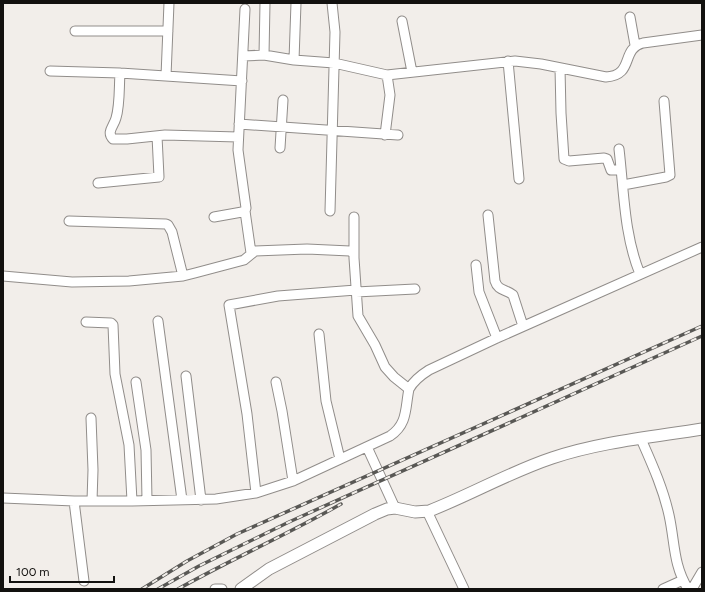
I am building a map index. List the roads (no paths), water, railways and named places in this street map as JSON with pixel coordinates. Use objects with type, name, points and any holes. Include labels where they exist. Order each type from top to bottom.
[{"type":"main road","points":[[241,589],[269,570],[381,511],[395,508],[415,512],[427,511],[551,458],[576,451],[702,430]]},
{"type":"street","points":[[166,76],[169,3]]},
{"type":"street","points":[[264,55],[265,3]]},
{"type":"street","points":[[294,60],[296,3]]},
{"type":"street","points":[[330,211],[335,32],[332,3]]},
{"type":"street","points":[[245,9],[238,162],[246,208],[245,211],[251,253]]},
{"type":"street","points":[[630,17],[635,45]]},
{"type":"street","points":[[402,21],[412,72]]},
{"type":"street","points":[[75,31],[168,31]]},
{"type":"street","points":[[243,56],[264,55],[294,60],[334,63],[388,75],[508,62],[541,64],[596,76],[612,76],[616,75],[624,68],[631,49],[635,45],[702,35]]},
{"type":"street","points":[[508,62],[518,179]]},
{"type":"street","points":[[560,68],[564,159],[569,161],[604,158],[607,159],[611,170],[622,170]]},
{"type":"street","points":[[50,71],[120,73],[242,81]]},
{"type":"street","points":[[120,73],[117,116],[110,132],[110,136],[116,139],[157,136],[238,137]]},
{"type":"street","points":[[385,135],[390,95],[388,75]]},
{"type":"street","points":[[280,148],[280,128],[283,100]]},
{"type":"street","points":[[623,185],[670,175],[664,101]]},
{"type":"street","points":[[239,124],[398,136]]},
{"type":"street","points":[[98,183],[159,177],[157,136]]},
{"type":"street","points":[[619,149],[629,240],[633,257],[640,274]]},
{"type":"street","points":[[214,217],[245,211]]},
{"type":"street","points":[[488,215],[495,281],[500,289],[510,292],[513,295],[523,326]]},
{"type":"street","points":[[354,217],[357,313],[375,345],[385,367],[394,377],[409,389]]},
{"type":"street","points":[[70,221],[166,224],[172,232],[183,276]]},
{"type":"street","points":[[3,498],[74,501],[201,500],[256,494],[293,481],[390,436],[403,422],[409,389],[416,380],[430,370],[523,326],[702,247]]},
{"type":"street","points":[[3,276],[91,282],[129,281],[183,276],[242,260],[257,250],[307,248],[350,251],[354,254]]},
{"type":"street","points":[[476,265],[480,292],[497,338]]},
{"type":"street","points":[[256,494],[247,414],[229,305],[278,296],[415,289]]},
{"type":"street","points":[[158,321],[182,500]]},
{"type":"street","points":[[86,322],[111,323],[113,325],[115,374],[130,445],[132,501]]},
{"type":"street","points":[[319,334],[326,401],[340,459]]},
{"type":"street","points":[[186,376],[201,500]]},
{"type":"street","points":[[136,382],[146,450],[147,500]]},
{"type":"street","points":[[276,382],[293,481]]},
{"type":"street","points":[[91,418],[93,470],[92,501]]},
{"type":"street","points":[[641,439],[664,495],[676,559],[683,580],[688,589]]},
{"type":"street","points":[[367,447],[395,508]]},
{"type":"street","points":[[74,501],[84,581]]},
{"type":"street","points":[[427,511],[464,589]]},
{"type":"street","points":[[692,589],[702,572]]},
{"type":"street","points":[[663,589],[683,580]]},
{"type":"street","points":[[215,589],[222,589]]},
{"type":"railway","points":[[142,589],[187,561],[237,534],[702,326]]},
{"type":"railway","points":[[158,589],[199,566],[289,522],[702,336]]},
{"type":"railway","points":[[178,589],[341,504]]}]
